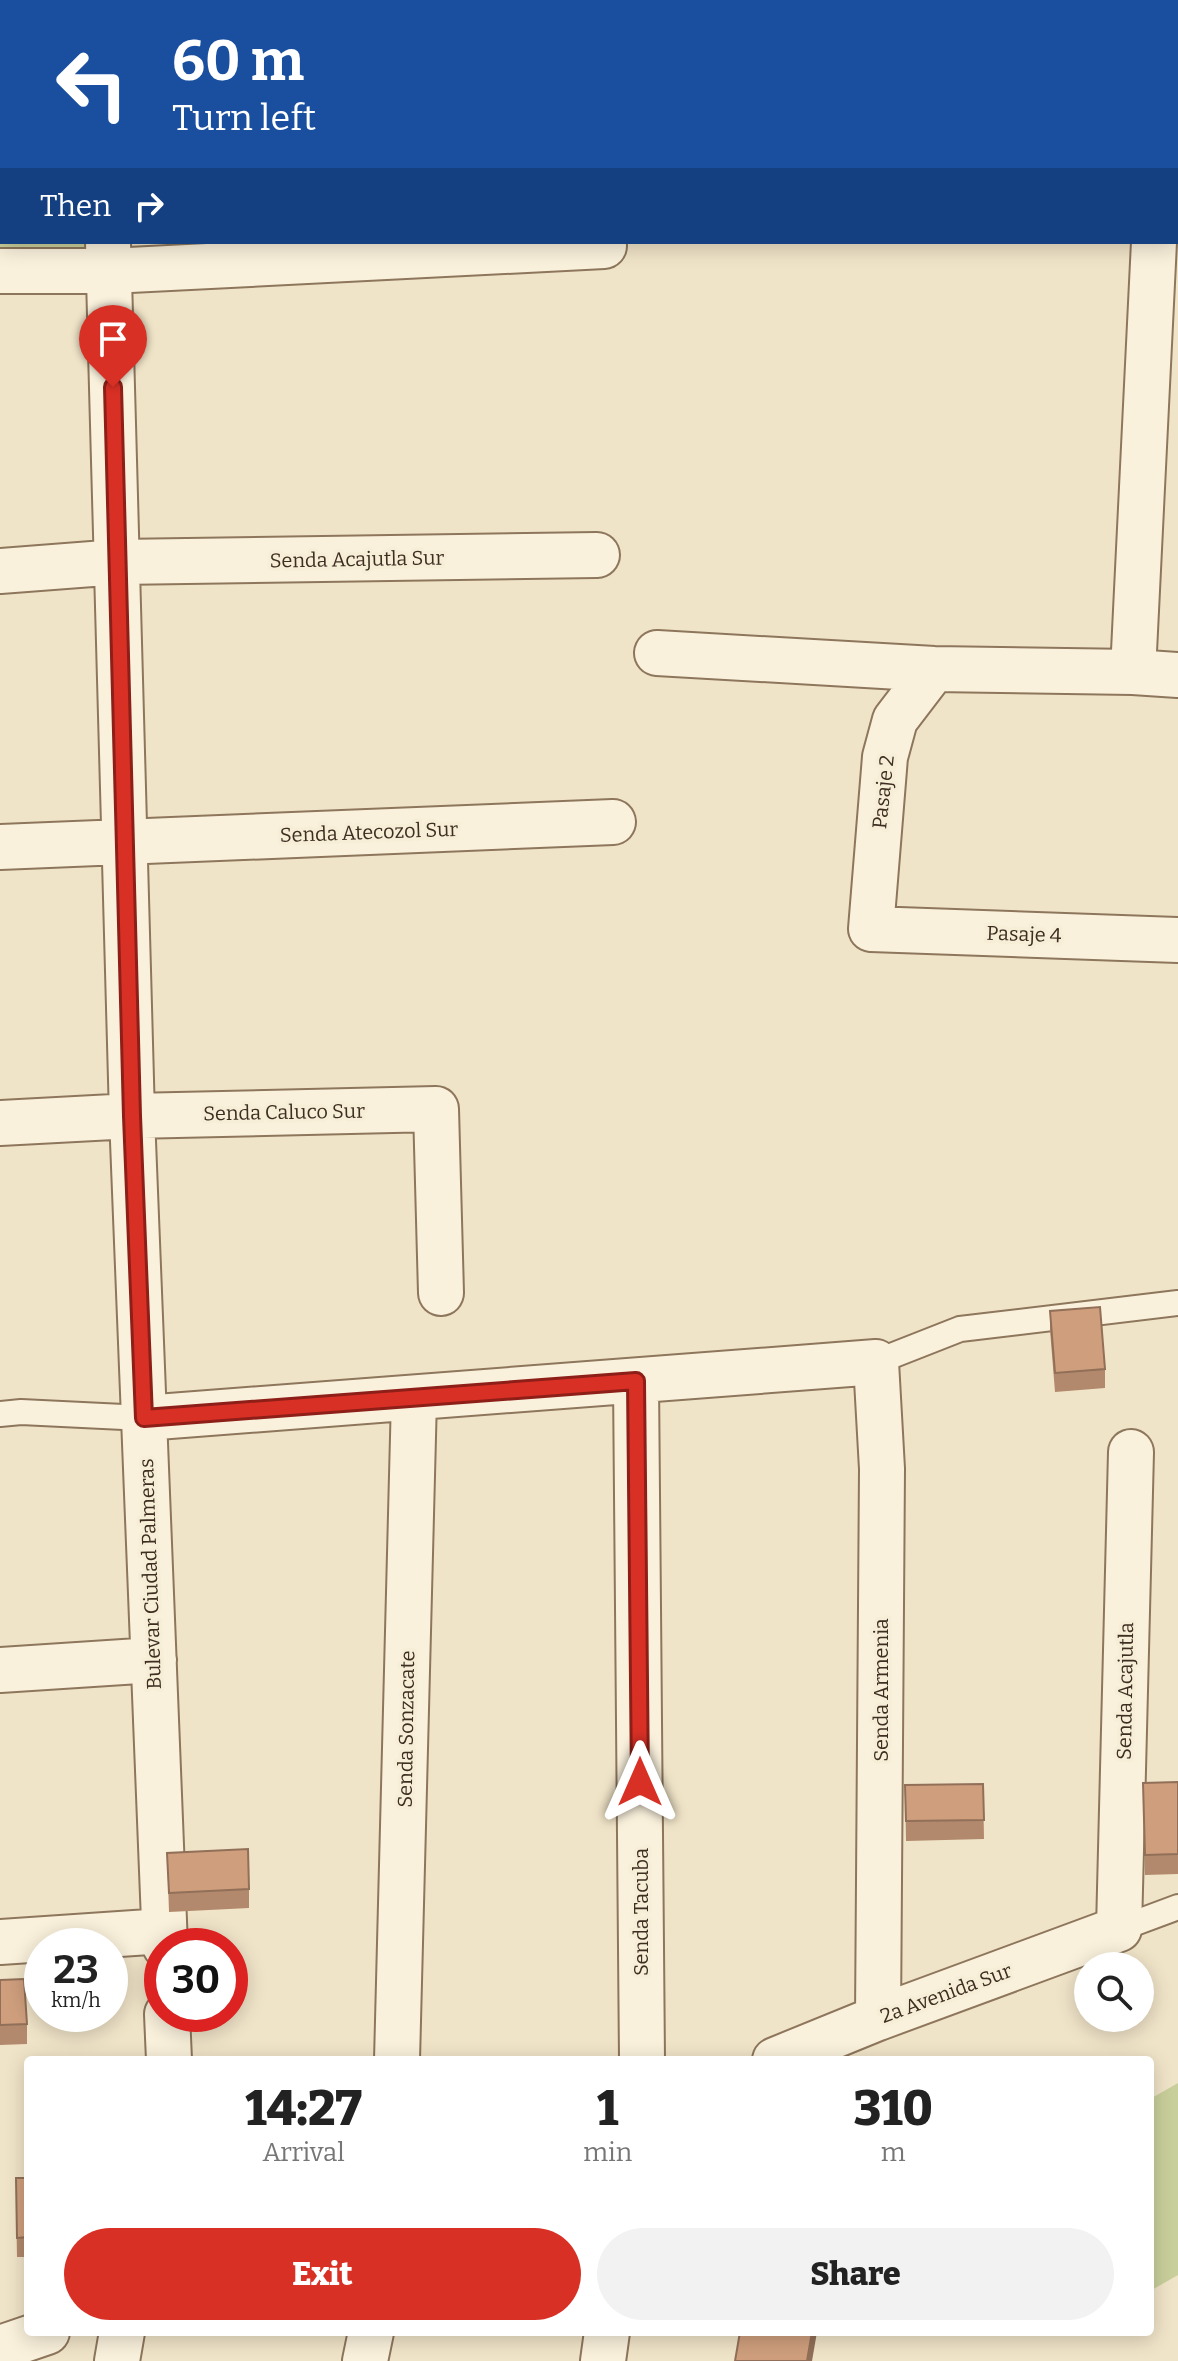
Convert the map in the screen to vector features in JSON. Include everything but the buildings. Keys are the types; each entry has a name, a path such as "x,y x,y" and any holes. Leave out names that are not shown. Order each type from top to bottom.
{"street":[{"path":"1133,672 1154,244"},
{"path":"0,271 109,256 604,246"},
{"name":"Bulevar Ciudad Palmeras","path":"109,256 132,1116 164,1928"},
{"name":"Senda Acajutla Sur","path":"0,571 118,562 597,555"},
{"path":"657,653 934,669 1178,675"},
{"name":"Pasaje 2","path":"871,929 885,757 895,720 934,669"},
{"name":"Senda Atecozol Sur","path":"0,847 613,822"},
{"name":"Pasaje 4","path":"871,929 1178,940"},
{"name":"Senda Caluco Sur","path":"0,1123 132,1116 436,1109 441,1293"},
{"path":"144,1418 876,1362"},
{"name":"Senda Armenia","path":"876,1362 882,1469 878,2018"},
{"name":"Senda Tacuba","path":"636,1381 642,2056"},
{"name":"Senda Sonzacate","path":"397,2056 414,1398"},
{"name":"Senda Acajutla","path":"1119,1929 1131,1452"},
{"path":"0,1670 154,1660"},
{"name":"2a Avenida Sur","path":"785,2056 878,2018 1119,1929"},
{"path":"0,1942 144,1938"},
{"path":"168,2032 169,2056"},
{"path":"0,2348 35,2336"},
{"path":"117,2361 121,2336"},
{"path":"365,2361 370,2336"},
{"path":"603,2361 606,2336"}],"lane":[{"path":"876,1362 960,1329 1178,1303"},
{"path":"0,1414 21,1412 144,1418"},
{"path":"1119,1929 1178,1907"}],"green space":[{"path":"0,244 90,244 91,252 0,253"},
{"path":"1178,2083 1178,2275 1154,2289 1154,2097"}],"route":[{"path":"113,387 132,1116 144,1418 636,1381 640,1782"}]}
